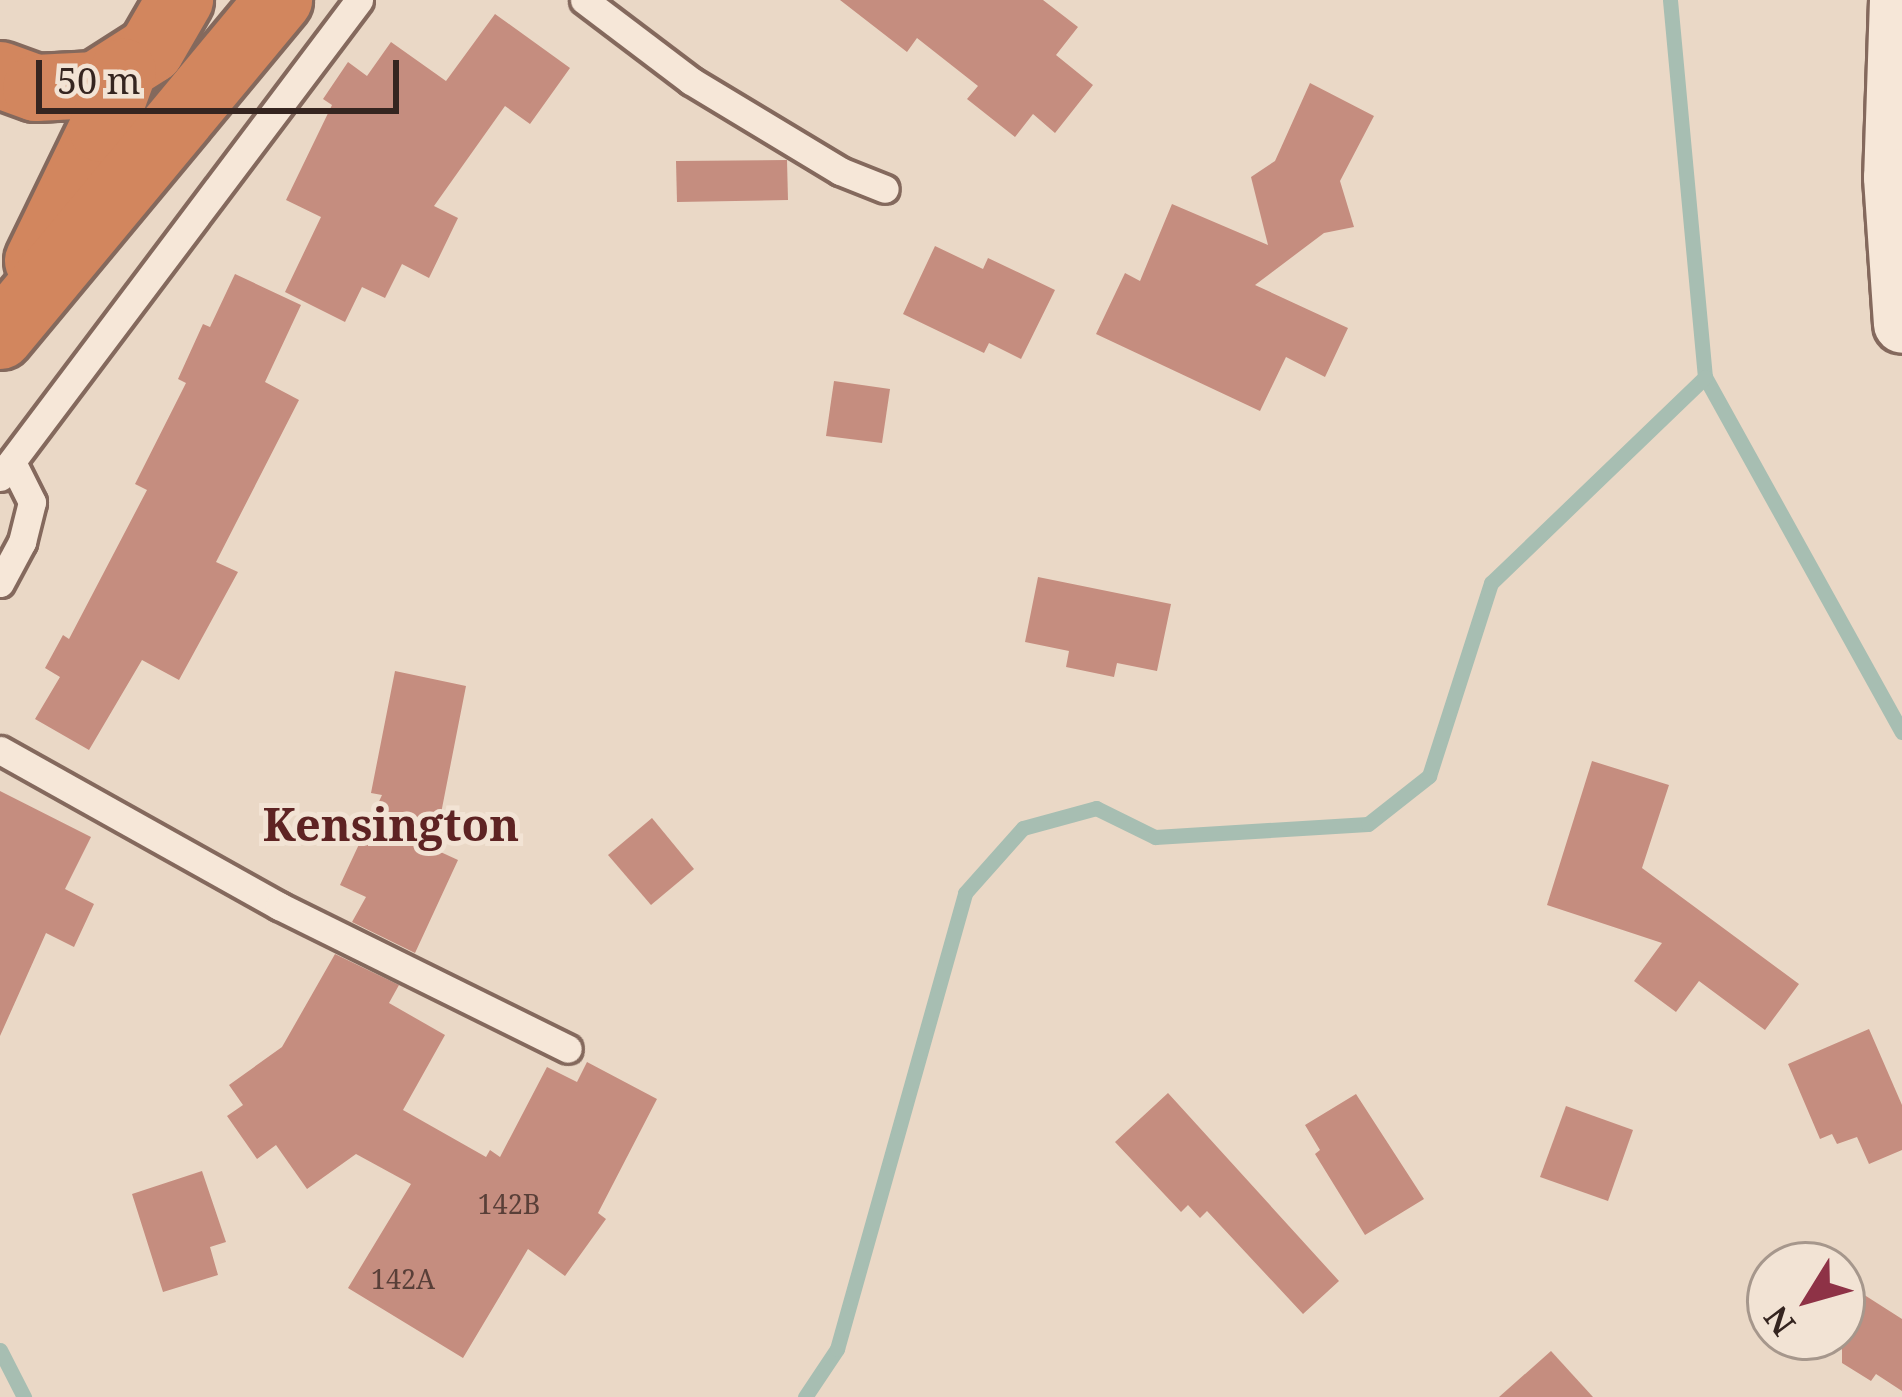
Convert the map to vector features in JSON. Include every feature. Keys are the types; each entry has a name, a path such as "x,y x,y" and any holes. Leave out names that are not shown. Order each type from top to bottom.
{"highway":[{"path":"0,75 36,88 66,89 123,72 151,50 180,0"},
{"path":"7,328 279,0"},
{"path":"7,328 123,72"}],"street":[{"path":"1898,0 1892,177 1902,325"}],"lane":[{"path":"0,583 22,542 32,502 6,470 359,0"},
{"path":"584,0 691,82 841,171 885,190"},
{"path":"0,750 279,906 568,1049"}],"building":[{"path":"840,0 1043,0 1078,27 1056,55 1093,85 1055,133 1033,114 1015,137 967,99 978,86 917,38 907,52"},
{"path":"495,14 570,68 530,124 505,106 434,206 458,218 429,278 402,264 385,298 362,287 345,322 285,292 321,217 286,200 332,105 323,99 348,62 367,76 391,42 446,81"},
{"path":"1310,83 1374,116 1340,181 1354,227 1324,233 1255,285 1348,328 1325,377 1286,357 1260,411 1096,334 1125,273 1140,281 1172,204 1268,245 1251,177 1275,161"},
{"path":"787,160 788,200 677,202 676,161"},
{"path":"935,246 983,269 988,258 1055,290 1021,359 989,343 984,353 903,314"},
{"path":"235,274 301,305 265,382 299,400 216,562 238,572 179,680 142,660 89,750 35,719 60,677 45,668 63,635 69,639 147,490 135,484 186,383 178,379 203,324 210,327"},
{"path":"834,381 890,389 882,443 826,436"},
{"path":"1038,577 1171,604 1157,671 1117,663 1114,677 1066,667 1069,651 1025,642"},
{"path":"395,671 466,686 434,849 458,860 415,953 352,922 366,897 340,885 382,795 371,793"},
{"path":"1592,761 1669,785 1642,868 1799,984 1765,1030 1699,981 1676,1012 1634,981 1662,943 1547,905"},
{"path":"0,791 91,837 65,889 94,904 74,947 46,933 0,1036"},
{"path":"652,818 694,869 651,905 608,855"},
{"path":"335,954 399,985 389,1003 445,1035 403,1110 486,1157 490,1150 500,1157 547,1067 577,1082 587,1062 657,1099 598,1213 606,1219 565,1276 528,1249 463,1358 348,1288 411,1184 356,1154 307,1189 276,1145 257,1159 227,1116 243,1105 229,1085 282,1047"},
{"path":"1869,1029 1902,1105 1902,1150 1869,1164 1857,1137 1837,1144 1832,1134 1820,1139 1788,1064"},
{"path":"1168,1093 1339,1281 1303,1314 1207,1211 1200,1218 1188,1205 1181,1212 1115,1142"},
{"path":"1356,1094 1424,1199 1365,1235 1315,1154 1320,1150 1305,1125"},
{"path":"1566,1106 1633,1130 1608,1201 1540,1177"},
{"path":"202,1171 226,1242 210,1247 218,1275 163,1292 132,1194"},
{"path":"1866,1296 1902,1319 1902,1391 1876,1374 1871,1381 1842,1363 1866,1361"},
{"path":"1551,1351 1593,1397 1499,1397"}],"waterway":[{"path":"1670,0 1705,377 1902,732"},
{"path":"805,1397 837,1349 965,893 1023,828 1096,808 1155,837 1368,824 1429,776 1491,583 1705,377"},
{"path":"0,1350 24,1397"}],"district":[{"name":"Kensington","path":"391,824"}]}
